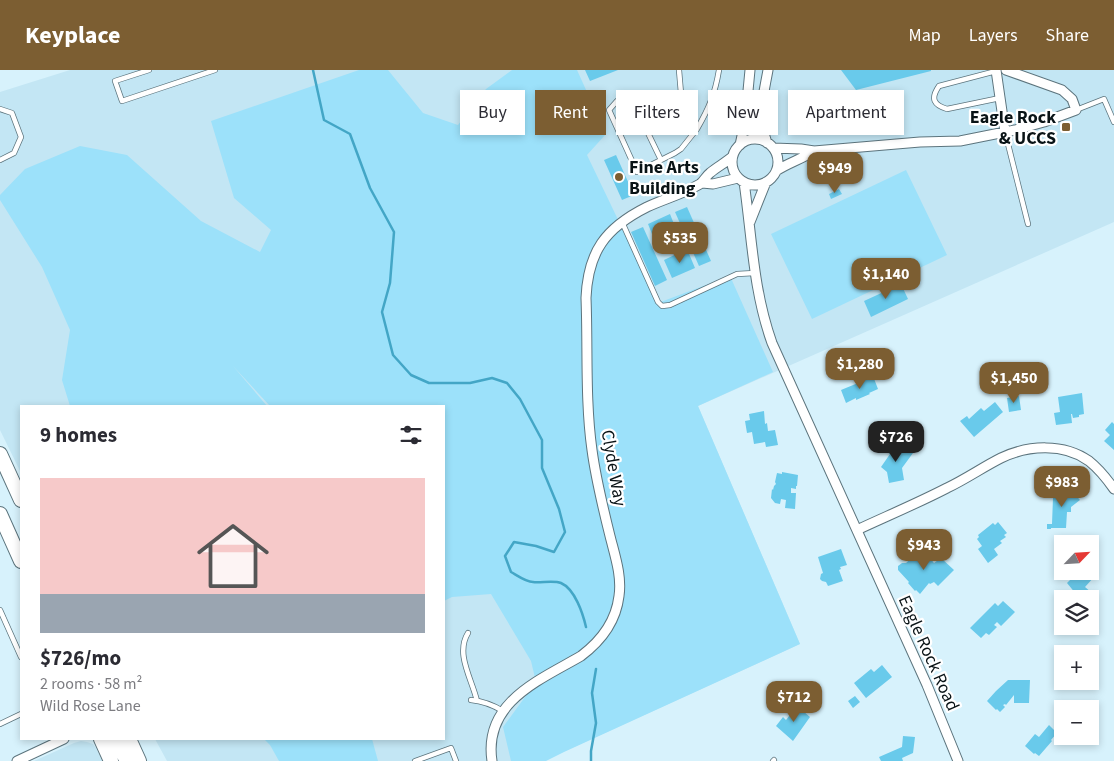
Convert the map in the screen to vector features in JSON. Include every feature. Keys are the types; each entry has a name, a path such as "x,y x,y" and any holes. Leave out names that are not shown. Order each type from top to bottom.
{"main road":[{"path":"0,454 20,498"},
{"path":"0,514 20,559"},
{"path":"101,740 111,761"},
{"path":"116,740 127,761"},
{"path":"129,740 139,761"}],"street":[{"path":"740,145 745,122 750,70"},
{"path":"768,70 761,120 770,146 777,155 776,171"},
{"path":"766,182 758,185 751,185 741,180 712,184 702,183 708,174 732,158 740,145 752,139 760,140 770,146 814,151 920,142 960,141 1044,122 1076,110 1072,99 1062,90 1006,70"},
{"path":"996,71 1005,132"},
{"path":"776,171 814,151"},
{"name":"Eagle Rock Road","path":"732,158 734,172 741,180 750,222 760,305 772,343 927,685 958,761"},
{"name":"Eagle Rock Road","path":"750,222 766,182 776,171"},
{"name":"Clyde Way","path":"492,761 490,745 492,734 503,711 524,690 590,650 609,627 617,608 619,576 592,449 589,414 586,298 588,273 594,257 608,234 622,222 646,208 702,183"},
{"path":"857,530 932,496 1002,458 1030,449 1048,447 1063,450 1087,460 1102,473 1114,490"},
{"path":"17,761 62,740"}],"lane":[{"path":"149,70 116,81 122,101 215,70"},
{"path":"679,70 681,90"},
{"path":"698,127 708,110 719,70"},
{"path":"996,71 939,86 935,92 934,101 939,107 947,109 1000,98"},
{"path":"661,160 634,104 626,100 617,101 609,110 637,172 661,160 681,149 692,135"},
{"path":"1076,110 1104,100 1114,122"},
{"path":"0,109 12,113 21,137 14,153 0,160"},
{"path":"1005,132 1028,224"},
{"path":"622,222 658,302 662,306 737,274 755,273"},
{"path":"0,610 20,654"},
{"path":"468,633 464,652 469,678 477,700"},
{"path":"471,700 477,700 503,711"},
{"path":"0,724 20,714"},
{"path":"415,761 451,748 456,761"}],"shaded area":[{"path":"70,70 1114,70 1114,222 698,406 800,644 543,761 167,761 156,740 445,740 445,405 20,405 20,471 0,430 0,92"},
{"path":"359,70 388,70 423,113 458,125 460,122 460,135 525,135 525,90 486,89 512,70 577,70 586,90 535,90 535,135 605,135 587,155 658,303 730,276 773,372 698,406 800,644 546,761 511,761 503,727 536,682 531,661 491,594 452,597 445,600 445,405 269,405 233,366 266,405 70,405 62,380 70,330 42,267 0,200 0,195 25,169 80,146 127,155 201,221 260,252 271,230 234,198 211,121"},
{"path":"906,170 947,255 812,319 771,234"},
{"path":"265,740 372,740 378,761 279,761"},
{"path":"81,741 93,744 102,761 34,761 74,743"}],"building":[{"path":"585,70 618,70 590,81"},
{"path":"841,70 931,70 931,71 856,90"},
{"name":"Fine Arts Building","path":"616,155 634,195 622,200 604,160"},
{"path":"839,189 842,194 831,199 829,194"},
{"path":"687,207 711,261 699,266 675,212"},
{"path":"670,214 674,224 652,234 648,224"},
{"path":"643,227 667,280 655,286 631,232"},
{"path":"687,249 695,268 672,278 664,260"},
{"path":"901,284 908,299 871,317 864,301"},
{"path":"873,376 878,389 846,403 841,390"},
{"path":"1082,393 1084,414 1073,418 1071,414 1072,423 1056,425 1054,413 1060,412 1058,397"},
{"path":"1019,396 1021,410 1009,412 1007,398"},
{"path":"995,402 1003,412 974,437 960,421 967,416 969,419 981,408 984,411"},
{"path":"764,411 765,424 767,423 768,431 775,430 778,445 766,447 765,442 754,444 752,432 747,433 745,421 750,420 749,414"},
{"path":"1112,422 1114,424 1114,450 1104,441 1110,435 1105,430"},
{"path":"901,444 913,453 902,468 904,480 889,483 887,472 881,467 890,454 887,452 891,445 895,448"},
{"path":"782,472 798,475 796,489 791,488 791,493 796,493 795,509 785,508 786,500 781,499 780,504 775,503 771,498 772,489 776,484 777,473 782,474"},
{"path":"1067,486 1080,500 1071,507 1071,512 1067,512 1066,528 1047,529 1047,524 1052,524 1053,498"},
{"path":"998,522 1007,533 1004,535 1006,537 1000,541 1002,543 994,549 998,555 988,563 978,549 982,546 977,539 978,535 993,523 995,525"},
{"path":"841,549 847,565 840,567 841,569 839,570 843,581 828,586 826,582 820,579 823,573 818,557"},
{"path":"922,549 934,563 941,558 954,570 938,586 934,582 929,583 920,594 908,583 898,570 898,566 906,563"},
{"path":"1070,580 1091,580 1085,587 1088,590 1073,590 1067,583"},
{"path":"1003,601 1015,612 1001,626 997,622 994,625 997,627 989,635 986,633 981,638 970,628 995,603 998,606"},
{"path":"882,665 892,677 866,698 854,683 871,669 874,672"},
{"path":"1008,680 1030,680 1029,703 1014,703 1014,695 1006,705 1003,705 1005,707 1000,712 987,701"},
{"path":"855,696 860,702 853,708 848,701"},
{"path":"797,706 810,717 793,741 776,726 783,717 786,720"},
{"path":"1049,725 1054,730 1052,741 1039,756 1025,746 1035,734 1039,737"},
{"path":"903,736 915,737 913,753 902,758 903,761 881,761 879,757 902,747"}],"waterway":[{"path":"313,70 324,120 350,134 370,188 394,232 390,283 382,312 393,355 411,375 429,383 470,383 492,378 507,383 520,399 542,440 542,468 559,509 565,532 554,552 514,542 505,556 511,572 525,580 530,582 558,582 566,586 578,602 586,627"},
{"path":"591,761 596,723 592,693 596,669"}],"place":[{"name":"Eagle Rock & UCCS","path":"1066,127"},
{"name":"Fine Arts Building","path":"619,177"}]}
